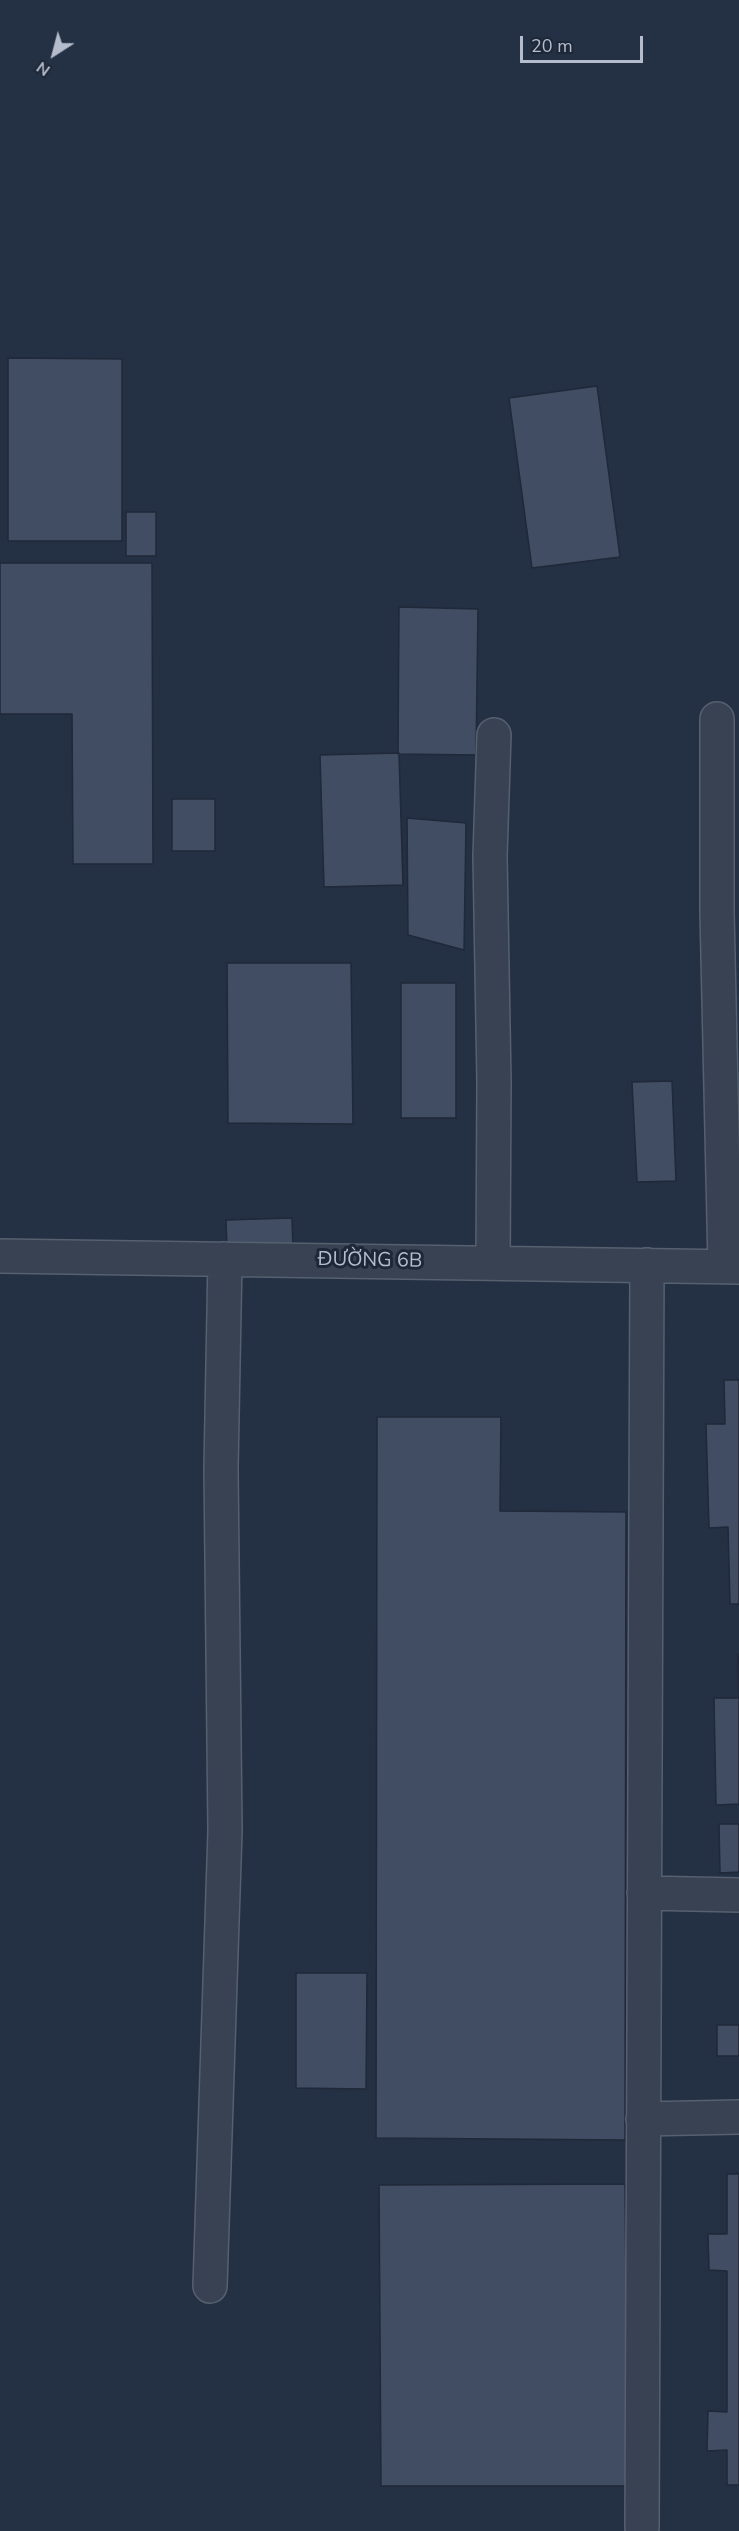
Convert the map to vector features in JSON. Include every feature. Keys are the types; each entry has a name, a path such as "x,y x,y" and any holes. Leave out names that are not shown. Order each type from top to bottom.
{"street":[{"path":"717,719 717,912 732,1267"},
{"path":"493,1263 494,1082 490,856 494,735"},
{"name":"ĐƯỜNG 6B","path":"0,1256 732,1267"},
{"path":"210,2286 225,1831 221,1469 225,1259"},
{"path":"642,2528 647,1265"},
{"path":"644,1893 739,1894"},
{"path":"643,2119 739,2117"}],"building":[{"path":"8,358 122,359 122,541 8,541"},
{"path":"597,386 620,557 532,568 509,398"},
{"path":"126,512 156,512 156,556 126,556"},
{"path":"0,563 152,563 153,864 73,864 72,714 0,714"},
{"path":"399,607 478,609 476,755 398,754"},
{"path":"399,753 403,885 324,887 320,755"},
{"path":"172,799 215,799 215,851 172,851"},
{"path":"407,818 466,823 464,950 408,935"},
{"path":"227,963 351,963 353,1124 228,1123"},
{"path":"401,983 456,983 456,1118 401,1118"},
{"path":"672,1081 676,1181 637,1182 632,1082"},
{"path":"292,1218 293,1249 227,1250 226,1220"},
{"path":"724,1380 739,1380 739,1604 730,1604 728,1527 709,1528 706,1424 725,1424"},
{"path":"377,1417 501,1417 500,1511 626,1512 625,2140 376,2138"},
{"path":"714,1698 739,1698 739,1804 716,1805"},
{"path":"719,1824 739,1824 739,1872 720,1873"},
{"path":"296,1973 367,1973 366,2089 296,2088"},
{"path":"717,2025 739,2025 739,2056 717,2056"},
{"path":"727,2174 739,2174 739,2485 727,2485 727,2450 707,2451 708,2411 727,2412 727,2271 709,2270 708,2234 727,2234"},
{"path":"625,2184 628,2486 381,2486 379,2185"}]}
